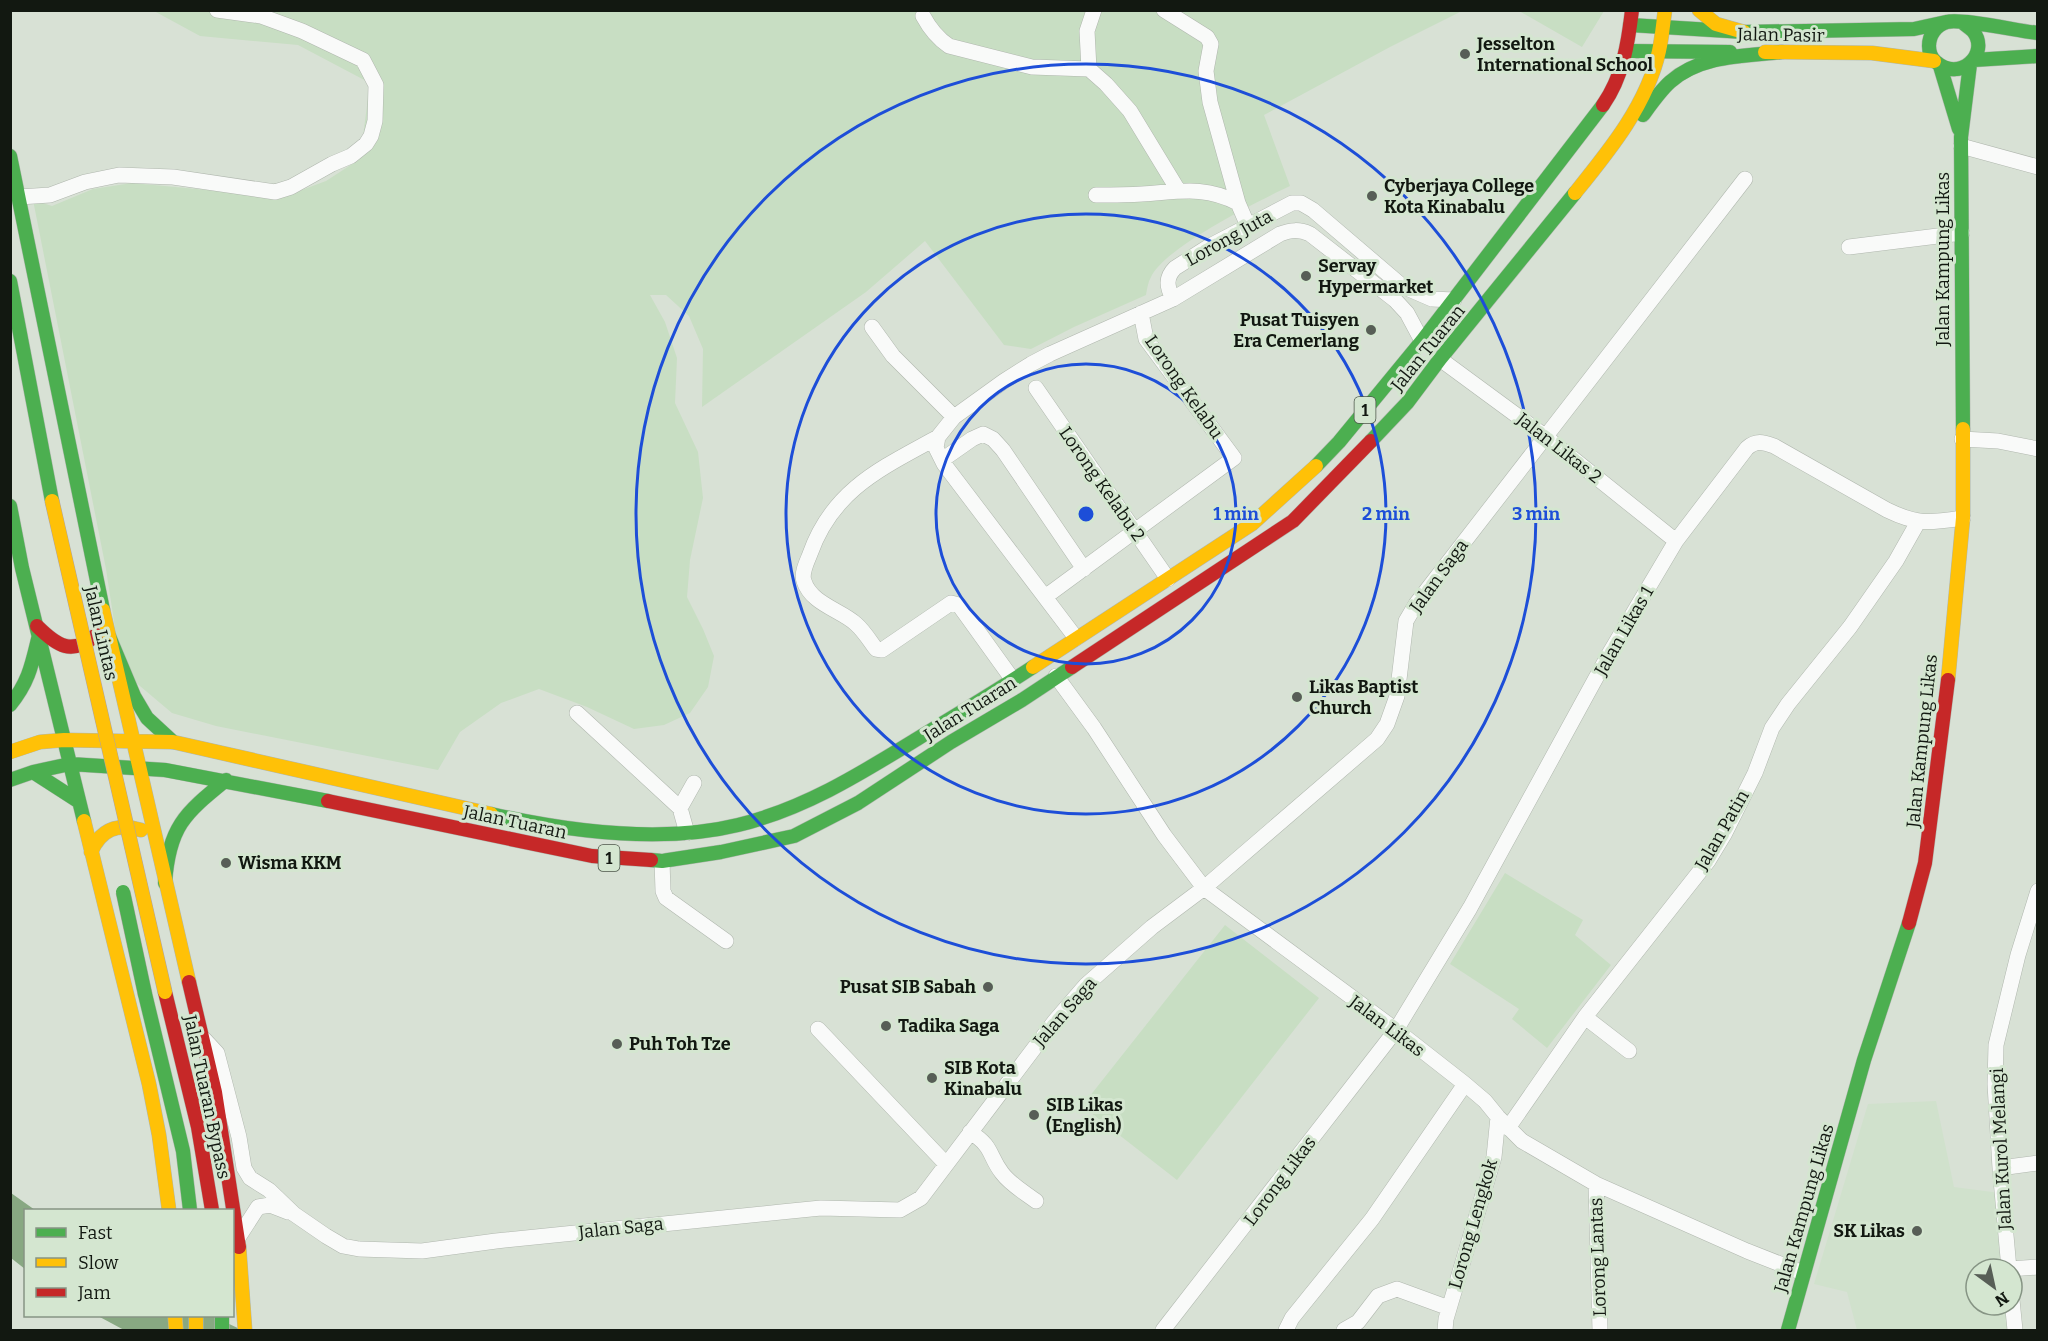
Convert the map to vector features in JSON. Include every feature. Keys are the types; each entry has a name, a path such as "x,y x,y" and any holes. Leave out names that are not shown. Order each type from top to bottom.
{"main road":[{"name":"Jalan Tuaran","path":"10,752 40,742 64,740 172,742 517,820 603,833 687,833 738,825 784,811 838,787 1013,680 1252,524 1301,481 1339,442 1422,341 1529,205 1612,92 1620,76 1627,51 1632,10"},
{"name":"Jalan Tuaran","path":"10,780 33,772 70,765 165,770 226,780 592,856 662,861 721,852 794,836 858,803 951,742 1022,700 1293,521 1309,506 1339,472 1361,453 1392,420 1610,150 1644,94 1659,52 1665,10"},
{"path":"1699,10 1716,24 1744,32"},
{"path":"2037,33 1996,29 1962,22 1946,22 1933,31 1930,39 1930,54 1937,64 1955,70 1972,62 2037,56"},
{"name":"Jalan Pasir","path":"1630,25 1744,32 1914,29 1946,22"},
{"path":"1962,22 1976,34 1979,42 1972,62"},
{"name":"Jalan Pasir","path":"1627,51 1880,54 1911,56 1937,64"},
{"path":"1610,150 1628,133 1671,81 1691,68 1720,58 1782,52"},
{"name":"Jalan Kampung Likas","path":"1788,1330 1864,1060 1917,899 1925,863 1942,736 1960,568 1963,518 1961,141 1972,62"},
{"name":"Jalan Kampung Likas","path":"1937,64 1948,88 1961,141"},
{"path":"10,156 108,634 165,883 204,1039 233,1209"},
{"name":"Jalan Lintas","path":"10,282 52,501 165,992"},
{"path":"10,506 22,568 78,801 149,1084 169,1209"},
{"path":"38,630 60,646 80,647 97,634 103,609"},
{"path":"10,705 23,689 32,665 38,630"},
{"name":"Jalan Lintas","path":"65,631 70,655"},
{"path":"108,634 138,703 147,718 172,742"},
{"path":"864,772 889,766 1041,671 1056,676"},
{"path":"86,725 99,783"},
{"path":"33,772 78,801"},
{"path":"165,883 169,848 174,834 193,811 226,780"},
{"path":"433,822 436,801"},
{"path":"106,818 111,842"},
{"path":"91,852 98,837 123,826 142,830 155,839"},
{"name":"Jalan Tuaran Bypass","path":"119,877 183,1151 190,1209"},
{"name":"Jalan Tuaran Bypass","path":"165,992 195,1109 212,1209"},
{"path":"234,1213 245,1330"}],"street":[{"path":"19,197 50,195 85,182 119,175 173,177 275,192 291,187 351,156 366,144 375,121 376,85 363,60 302,31 261,16 217,10"},
{"path":"1089,69 1087,32 1094,10"},
{"path":"1164,10 1207,37 1211,44 1206,71 1210,102 1238,203 1248,226"},
{"path":"923,16 930,29 949,46 1032,67 1089,69 1130,111 1178,190"},
{"path":"1961,141 2037,167"},
{"name":"Jalan Saga","path":"204,1039 217,1053 239,1137 244,1167 250,1178 269,1190 294,1214 342,1246 368,1250 422,1251 508,1239 821,1208 900,1210 921,1198 1068,1004 1152,927 1204,888 1377,739 1387,724 1397,696 1406,621 1416,604 1745,179"},
{"path":"1096,195 1143,194 1178,190 1214,193 1238,203"},
{"name":"Lorong Juta","path":"1422,341 1407,313 1395,300 1303,231 1291,230 1280,234 1173,299 1167,286 1169,273 1208,247 1292,203 1301,203 1318,214 1402,286 1432,299 1454,300"},
{"path":"1849,247 1962,233"},
{"path":"1013,680 959,605 955,603 951,603 882,650 876,649 856,624 821,602 804,581 804,572 813,546 833,512 850,491 890,464 938,437 954,417 1031,364 1173,299"},
{"name":"Lorong Kelabu","path":"1135,531 1234,458 1146,339 1141,313"},
{"path":"872,327 893,356 954,417"},
{"name":"Jalan Likas 2","path":"1440,359 1546,437 1676,541"},
{"name":"Lorong Kelabu 2","path":"1036,388 1168,579"},
{"path":"942,460 983,434 993,439 1003,450 1084,569"},
{"path":"938,437 936,448 942,460 1076,638"},
{"path":"1962,439 1998,441 2037,448"},
{"name":"Jalan Likas 1","path":"1396,1030 1470,908 1610,654 1676,541 1747,448 1759,442 1774,446 1887,510 1918,522 1963,518"},
{"name":"Jalan Patin","path":"1503,1123 1708,861 1725,833 1755,773 1772,728 1794,695 1850,627 1904,549 1918,522"},
{"path":"1045,597 1135,531"},
{"name":"Jalan Likas","path":"1056,676 1094,728 1164,835 1204,888 1465,1084 1485,1101 1522,1142 1596,1184 1747,1251 1803,1273"},
{"path":"577,713 680,808 687,833"},
{"path":"680,808 694,783"},
{"path":"662,861 663,891 666,898 726,941"},
{"name":"Jalan Kurol Melangi","path":"2008,1257 1995,1084 1996,1044 2014,970 2036,900"},
{"path":"1585,1017 1629,1051"},
{"path":"818,1029 946,1164"},
{"name":"Lorong Likas","path":"1163,1330 1396,1030"},
{"path":"1286,1330 1292,1318 1372,1219 1465,1084"},
{"name":"Lorong Lengkok","path":"1445,1330 1449,1308 1503,1123"},
{"path":"970,1132 986,1144 1009,1182 1036,1201"},
{"path":"2000,1168 2037,1163"},
{"name":"Lorong Lantas","path":"1596,1184 1600,1330"},
{"name":"Jalan Saga","path":"238,1238 258,1207 270,1205 294,1214"},
{"path":"1344,1330 1358,1323 1378,1296 1397,1289 1449,1308"}],"shaded area":[{"path":"154,11 1462,11 1264,115 1290,186 1214,226 1174,252 1151,277 1146,295 1031,349 1004,345 925,241 866,292 702,407 703,349 689,316 666,295 650,295 665,322 677,358 675,403 698,452 703,498 690,560 687,597 714,656 708,687 690,713 664,725 634,729 587,707 539,689 501,703 460,732 438,770 216,726 172,713 134,681 117,641 106,569 33,200 52,206 93,189 132,183 283,197 326,181 360,159 370,83 298,45 200,36"},
{"path":"1519,11 1604,11 1582,47"},
{"path":"1505,873 1583,920 1575,935 1611,965 1547,1048 1512,1019 1519,1009 1450,964"},
{"path":"1225,925 1319,998 1177,1180 1082,1106"},
{"name":"SK Likas","path":"1936,1101 1954,1187 2000,1193 2006,1257 1964,1257 1964,1317 2011,1317 2012,1330 1857,1330 1847,1292 1814,1284 1868,1104"},
{"path":"11,1193 34,1209 24,1209 24,1268 11,1258"},
{"path":"100,1317 214,1317 242,1330 124,1330"}],"traffic: fast":[{"path":"1962,22 1973,31 1978,40 1978,48 1970,63 1954,69 1945,68 1933,59 1929,46 1934,31 1943,23 1954,21 1964,22 2038,33"},
{"path":"1630,25 1744,32 1914,29 1946,22"},
{"path":"1627,51 1730,52"},
{"path":"1643,115 1670,82 1695,66 1723,58 1782,52"},
{"path":"1974,60 2038,56"},
{"path":"1963,429 1961,137 1970,64"},
{"path":"1940,66 1959,129"},
{"path":"1316,466 1339,442 1422,341 1603,105"},
{"path":"10,156 103,610"},
{"path":"1371,441 1407,403 1575,193"},
{"path":"10,281 52,501"},
{"path":"10,506 22,568 84,821"},
{"path":"108,634 134,696 147,718 173,742"},
{"path":"10,705 26,680 39,635"},
{"path":"491,814 551,826 614,833 678,834 738,825 786,810 831,789 896,752 1033,667"},
{"path":"651,860 662,861 721,852 794,836 858,803 1072,667"},
{"path":"10,780 33,772 70,764 165,770 328,801"},
{"path":"33,772 78,801"},
{"path":"165,883 170,848 181,823 199,803 226,780"},
{"path":"123,892 145,994"},
{"path":"1788,1330 1864,1060 1909,923"},
{"path":"145,994 183,1151 190,1209"},
{"path":"222,1317 222,1330"}],"traffic: slow":[{"path":"1575,193 1613,144 1646,90 1659,51 1665,10"},
{"path":"1699,10 1716,24 1744,32"},
{"path":"1765,52 1872,53 1934,61"},
{"path":"1948,680 1963,518 1963,429"},
{"path":"1033,667 1252,524 1316,466"},
{"path":"52,501 165,992"},
{"path":"103,610 189,982"},
{"path":"10,752 40,742 64,740 173,742 491,814"},
{"path":"84,821 149,1084 159,1135 169,1209"},
{"path":"91,852 100,838 111,830 124,827 141,830"},
{"path":"239,1247 245,1330"},
{"path":"175,1317 176,1330"},
{"path":"196,1317 196,1330"}],"traffic: jam":[{"path":"1603,105 1620,71 1632,10"},
{"path":"1072,667 1293,521 1371,441"},
{"path":"37,626 51,639 65,646 79,645 96,635"},
{"path":"1909,923 1925,863 1948,680"},
{"path":"328,801 592,856 651,860"},
{"path":"189,982 215,1092 233,1209"},
{"path":"165,992 198,1127 212,1209"},
{"path":"234,1215 239,1247"}],"place":[{"name":"Jesselton International School","path":"1465,54"},
{"name":"Cyberjaya College Kota Kinabalu","path":"1372,196"},
{"name":"Servay Hypermarket","path":"1306,276"},
{"name":"Pusat Tuisyen Era Cemerlang","path":"1371,330"},
{"name":"Likas Baptist Church","path":"1297,697"},
{"name":"Wisma KKM","path":"226,863"},
{"name":"Pusat SIB Sabah","path":"988,987"},
{"name":"Tadika Saga","path":"886,1026"},
{"name":"Puh Toh Tze","path":"617,1044"},
{"name":"SIB Kota Kinabalu","path":"932,1078"},
{"name":"SIB Likas (English)","path":"1034,1115"},
{"name":"SK Likas","path":"1917,1231"}]}
